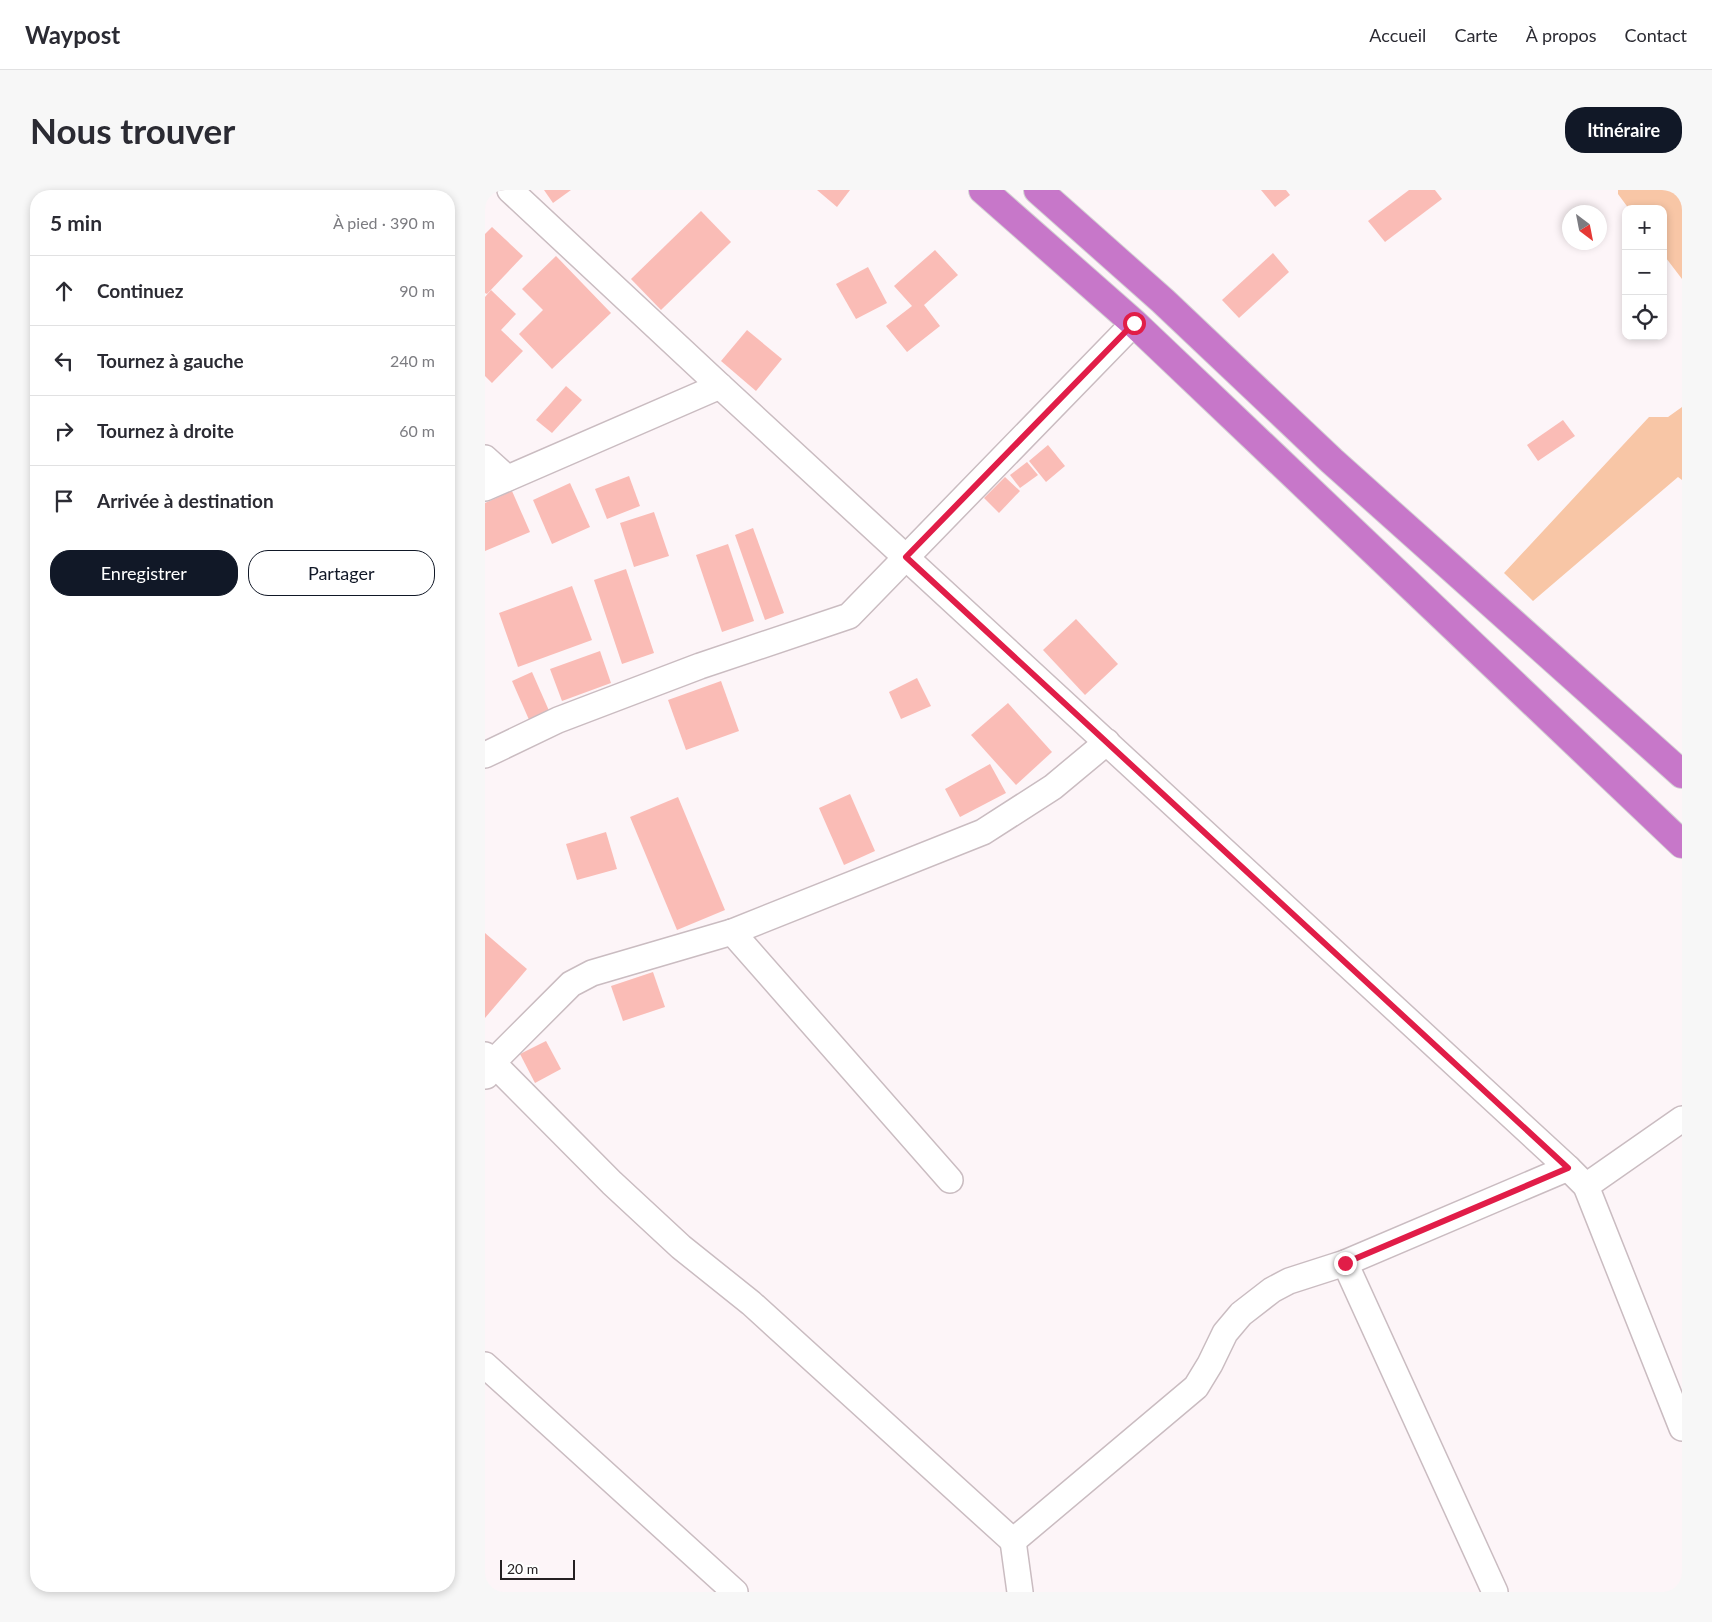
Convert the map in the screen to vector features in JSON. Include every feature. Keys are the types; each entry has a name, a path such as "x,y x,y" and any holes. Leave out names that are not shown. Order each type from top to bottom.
{"highway":[{"path":"983,190 1134,323 1682,844"},
{"path":"1038,190 1163,301 1332,461 1682,774"}],"street":[{"path":"510,190 1586,1186 1682,1428"},
{"path":"485,755 558,720 673,676 849,616 1134,323"},
{"path":"485,488 720,386"},
{"path":"485,458 507,478"},
{"path":"1020,1592 1013,1541 751,1304 681,1247 488,1065 571,984 592,973 732,932 983,832 1053,787 1107,742"},
{"path":"732,932 949,1180"},
{"path":"1586,1186 1682,1119"},
{"path":"1013,1541 1196,1386 1210,1364 1225,1334 1241,1314 1272,1290 1289,1281 1345,1263 1568,1168"},
{"path":"1345,1263 1495,1592"},
{"path":"485,1365 735,1592"}],"shaded area":[{"path":"1618,190 1682,190 1682,279 1667,259 1667,205 1626,205 1618,194"},
{"path":"1682,407 1682,480 1678,477 1533,601 1504,573 1649,417 1668,417"}],"building":[{"path":"544,190 571,190 553,203"},
{"path":"817,190 850,190 837,207"},
{"path":"1261,190 1286,190 1290,195 1275,207"},
{"path":"1409,190 1435,190 1442,199 1385,242 1368,221"},
{"path":"701,211 731,242 661,310 631,279"},
{"path":"492,227 523,256 487,294 485,293 485,234"},
{"path":"935,250 958,275 924,305 940,326 907,352 886,326 912,306 894,286"},
{"path":"1273,253 1289,272 1239,318 1222,300"},
{"path":"556,256 611,313 552,369 519,334 543,310 522,289"},
{"path":"868,267 887,303 856,319 836,284"},
{"path":"491,290 516,314 501,330 523,351 492,383 485,376 485,297"},
{"path":"747,330 782,359 756,391 721,361"},
{"path":"566,386 582,400 552,433 536,420"},
{"path":"1563,420 1575,436 1538,461 1527,445"},
{"path":"1048,445 1065,466 1046,482 1029,461"},
{"path":"1027,462 1038,475 1020,488 1010,475"},
{"path":"629,476 640,506 607,519 595,489"},
{"path":"1005,477 1020,491 999,513 984,498"},
{"path":"570,483 590,527 552,544 533,500"},
{"path":"512,491 530,532 485,551 485,503"},
{"path":"654,512 669,556 634,567 620,523"},
{"path":"753,528 784,613 765,620 735,535"},
{"path":"728,544 754,621 722,632 696,555"},
{"path":"626,569 654,653 622,664 594,580"},
{"path":"572,586 592,640 518,667 499,613"},
{"path":"1076,619 1118,664 1085,695 1043,650"},
{"path":"600,651 611,683 562,701 550,669"},
{"path":"532,672 550,713 530,722 512,681"},
{"path":"917,678 931,706 901,719 889,692"},
{"path":"721,681 739,731 686,750 668,700"},
{"path":"1008,703 1052,752 1016,785 971,735"},
{"path":"990,764 1006,793 960,817 945,789"},
{"path":"850,794 875,851 844,865 819,808"},
{"path":"678,797 725,910 677,930 630,817"},
{"path":"606,832 617,869 577,880 566,844"},
{"path":"485,933 527,969 485,1018"},
{"path":"653,972 665,1007 623,1021 611,986"},
{"path":"546,1041 561,1069 535,1083 520,1054"}],"route":[{"path":"1134,323 906,557 1568,1168 1345,1263"}]}
